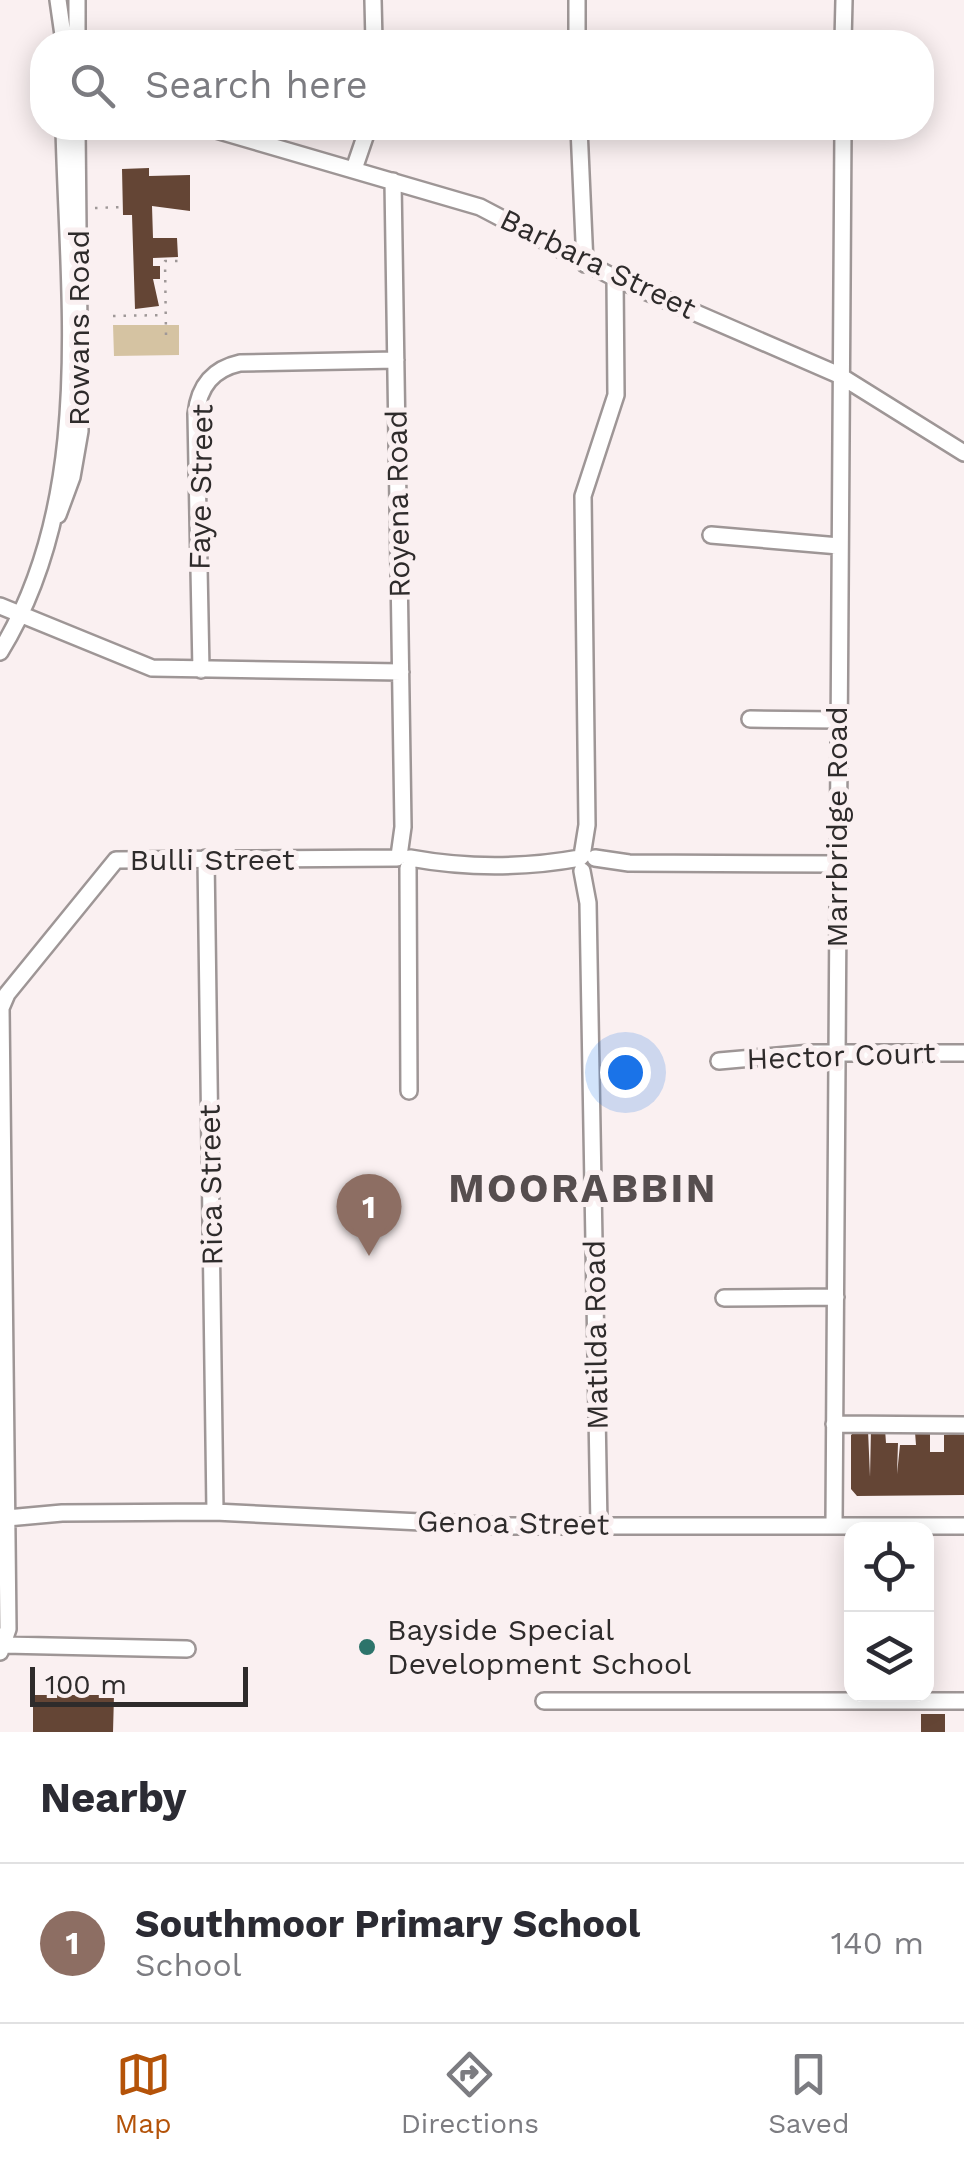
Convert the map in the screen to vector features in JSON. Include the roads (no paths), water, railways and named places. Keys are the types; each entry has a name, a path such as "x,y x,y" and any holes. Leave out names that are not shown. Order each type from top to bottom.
{"street":[{"path":"58,0 62,30"},
{"path":"77,0 77,30"},
{"path":"373,0 374,30"},
{"path":"577,0 578,30"},
{"path":"843,30 844,0"},
{"name":"Rowans Road","path":"65,140 73,269"},
{"name":"Rowans Road","path":"0,652 37,582 53,523 69,424 78,140"},
{"name":"Barbara Street","path":"251,140 480,207 615,278 840,375 964,453"},
{"path":"354,169 364,140"},
{"path":"578,140 580,223 586,264"},
{"name":"Marrbridge Road","path":"834,1526 842,140"},
{"name":"Royena Road","path":"393,181 409,1091"},
{"path":"538,238 574,238 580,223"},
{"name":"Matilda Road","path":"599,1526 584,486 616,394 615,278"},
{"name":"Faye Street","path":"200,670 196,414 204,387 216,372 240,363 396,360"},
{"path":"711,534 839,546"},
{"path":"0,606 142,664 200,670 401,672"},
{"path":"750,719 837,720"},
{"name":"Bulli Street","path":"2,1649 7,1513 0,1014 4,991 111,863 127,857 838,864"},
{"name":"Rica Street","path":"206,858 216,1512"},
{"name":"Hector Court","path":"719,1061 838,1053 964,1052"},
{"path":"724,1298 836,1297"},
{"path":"834,1424 964,1425"},
{"name":"Genoa Street","path":"7,1513 216,1512 599,1526 964,1526"},
{"path":"2,1649 188,1649"},
{"path":"544,1702 964,1702"}],"place":[{"name":"Southmoor Primary School","path":"369,1256"},
{"name":"Bayside Special Development School","path":"367,1647"}],"district":[{"name":"MOORABBIN","path":"583,1188"}]}
